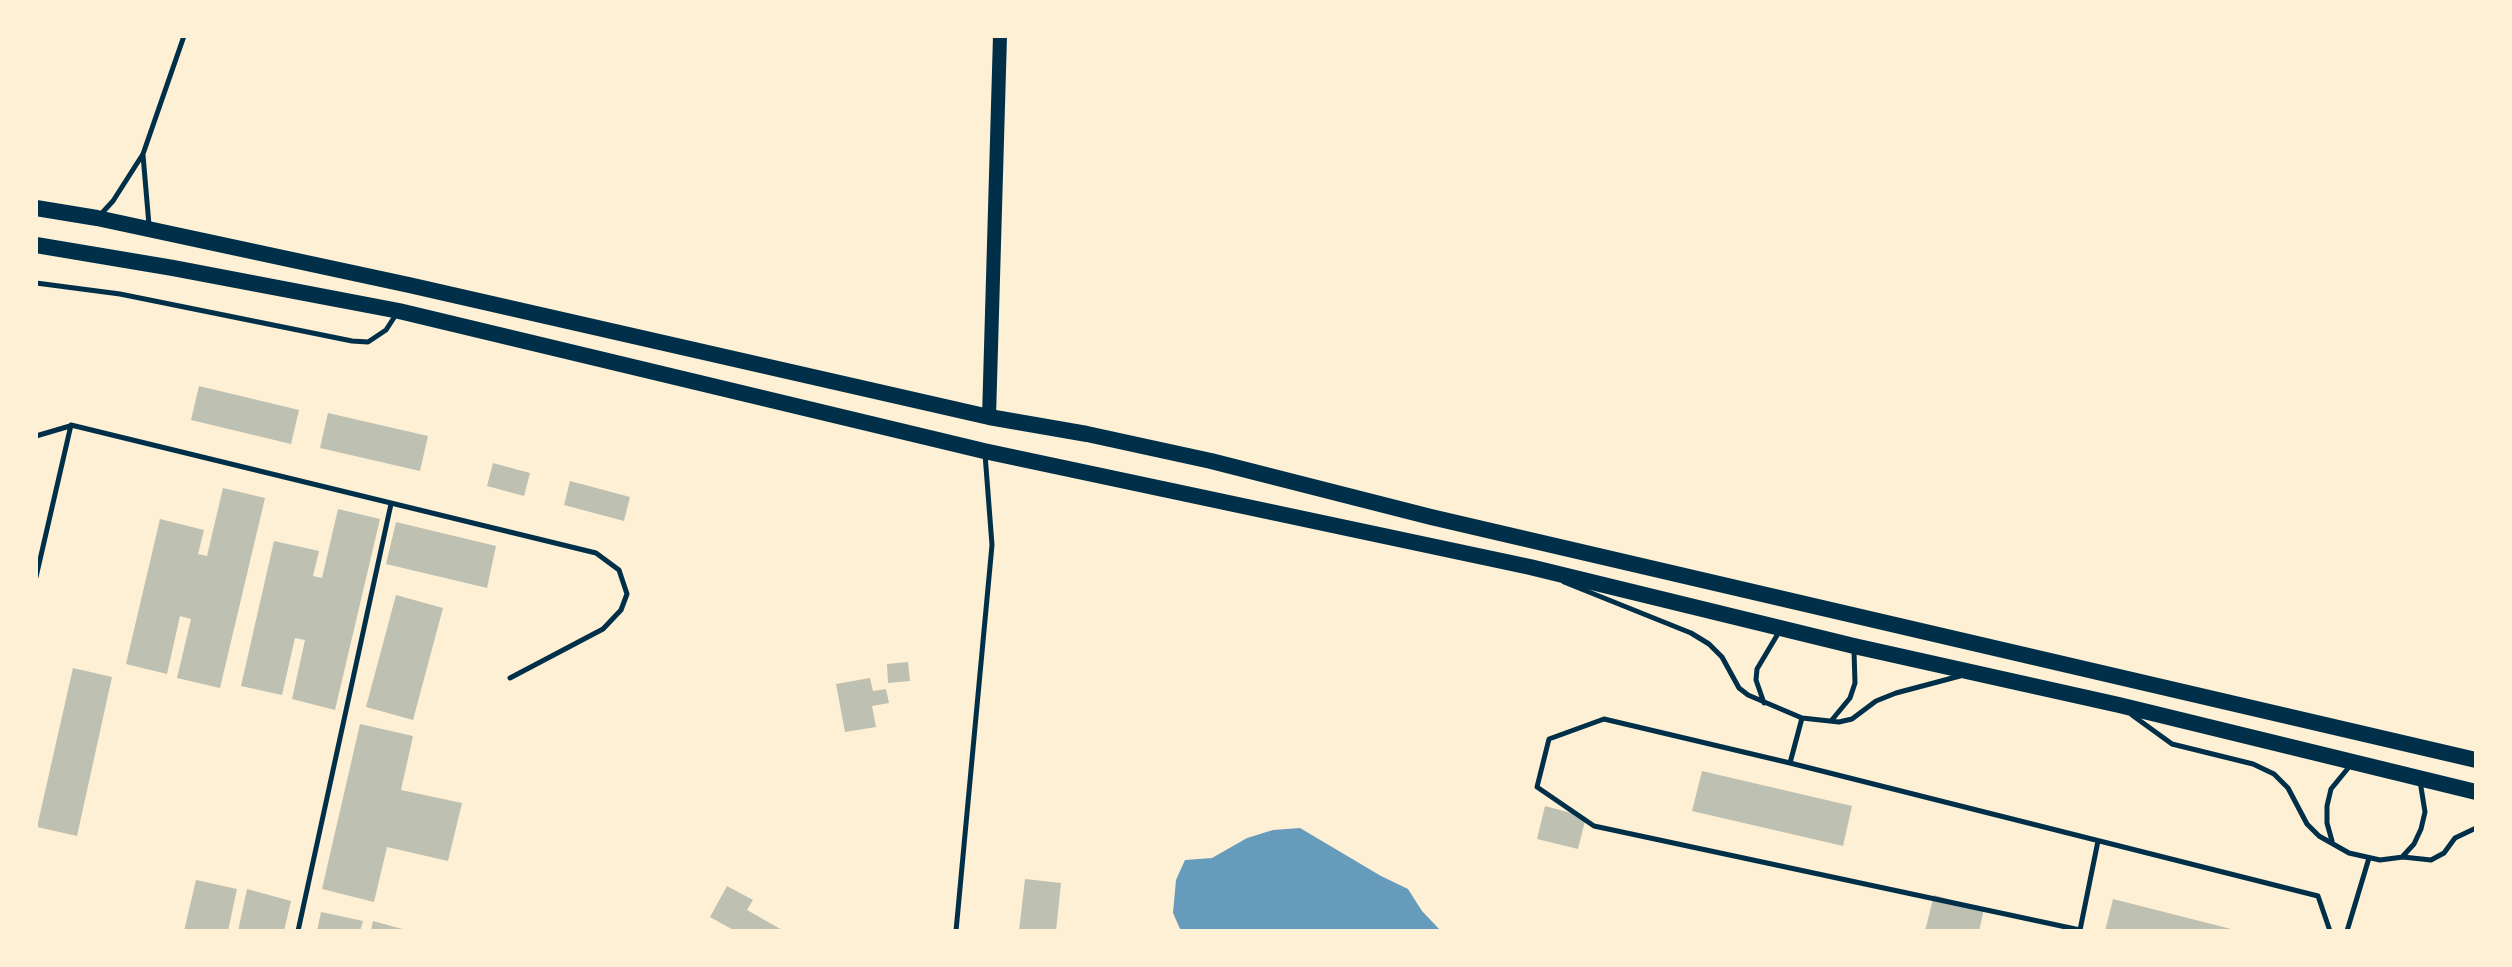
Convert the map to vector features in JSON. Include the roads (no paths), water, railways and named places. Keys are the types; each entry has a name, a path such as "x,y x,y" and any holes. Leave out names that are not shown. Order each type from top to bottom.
{"highway":[{"path":"36,208 150,229 989,417 1211,461 1431,517 2476,760"},
{"path":"36,245 399,311 984,451 1530,567 2476,792"}],"main road":[{"path":"989,417 999,36"}],"lane":[{"path":"97,218 113,201 143,154 184,36"},
{"path":"143,154 146,214 150,229"},
{"path":"36,283 120,294 352,341 368,342 386,330 399,311"},
{"path":"36,577 71,425"},
{"path":"36,436 71,425 596,553 619,570 627,594 621,610 603,629 510,678"},
{"path":"956,931 992,545 984,451"},
{"path":"298,931 391,504"},
{"path":"1530,567 1603,600 1691,633 1722,657 1739,688 1764,703 1802,718 1831,722 1852,719 1876,701 1896,693 1974,672"},
{"path":"1764,703 1758,689 1757,669 1782,628"},
{"path":"1831,722 1843,709 1855,683 1854,646"},
{"path":"2119,705 2172,744 2253,764 2274,774 2288,788 2307,824 2319,836 2349,853 2369,858 2431,860 2444,853 2455,838 2476,828"},
{"path":"1790,763 1802,718"},
{"path":"2098,841 2080,930 1594,826 1537,787 1549,739 1604,719 1790,763 2318,896 2330,931"},
{"path":"2332,842 2327,823 2329,797 2340,774 2353,763"},
{"path":"2403,857 2414,844 2425,812 2419,779"},
{"path":"2347,931 2369,858"}],"water":[{"path":"1300,828 1408,889 1422,911 1441,931 1181,931 1173,913 1176,880 1185,860 1212,858 1247,838 1273,830"}]}
